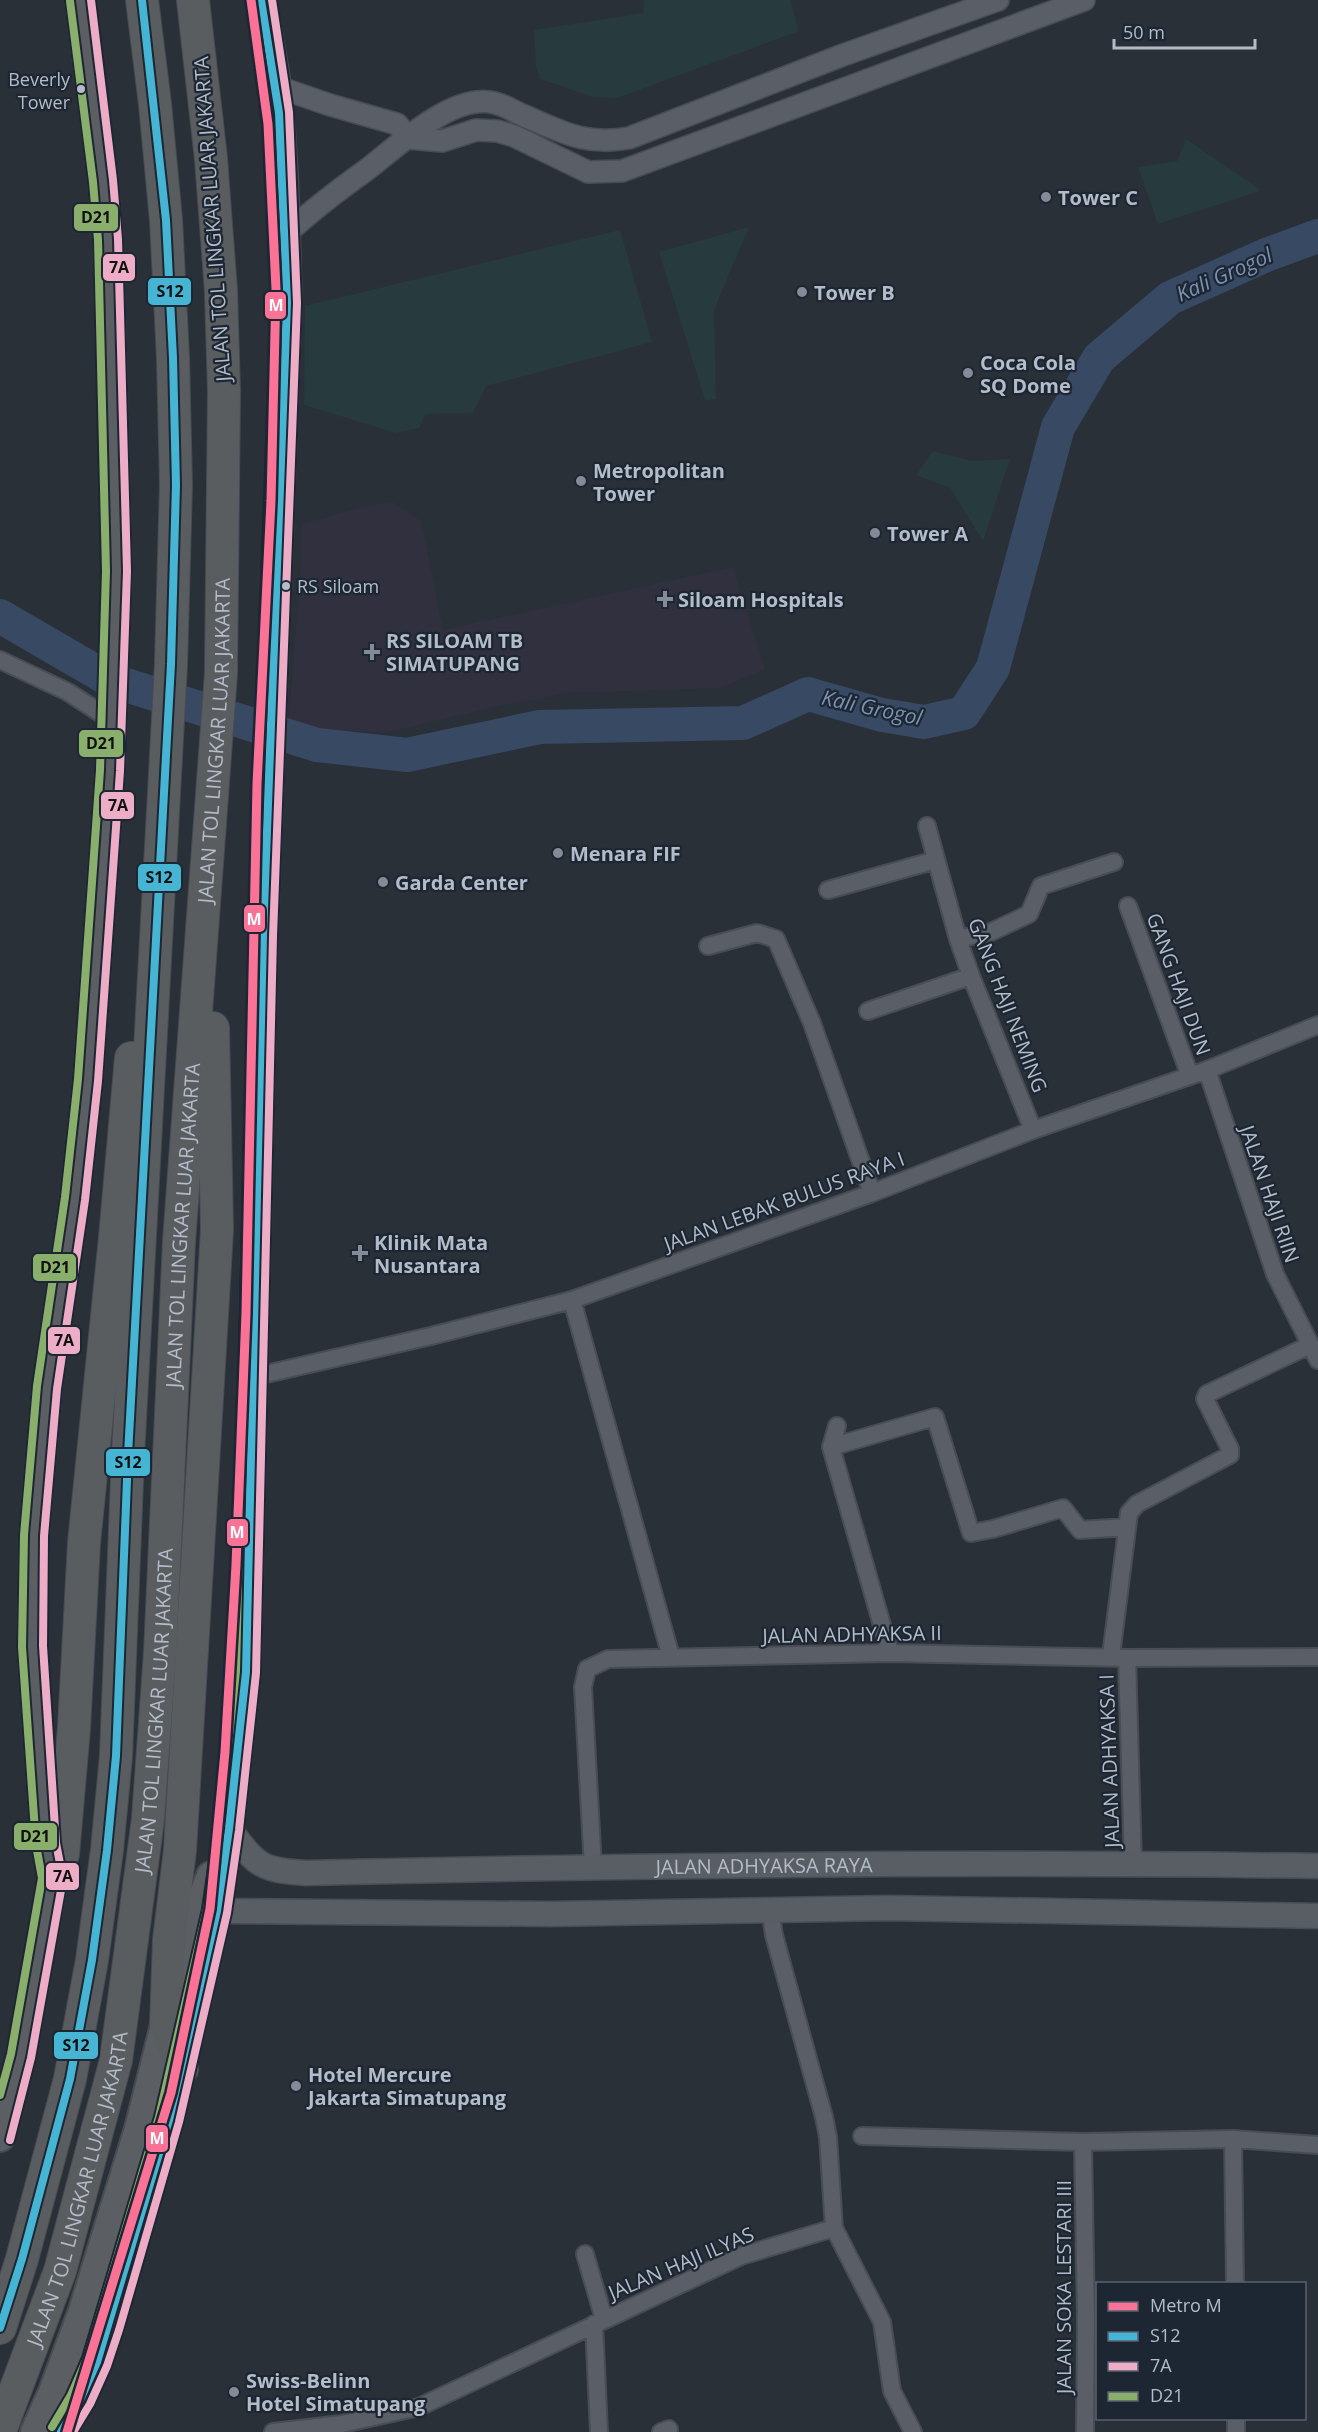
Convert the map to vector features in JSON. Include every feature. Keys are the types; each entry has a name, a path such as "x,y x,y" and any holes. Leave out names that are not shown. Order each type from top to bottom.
{"highway":[{"path":"53,1878 46,1844 32,1646 34,1535 47,1388 75,1198 90,1058 110,771 114,647 116,487 108,239 80,0"},
{"name":"JALAN TOL LINGKAR LUAR JAKARTA","path":"0,2328 22,2259 70,2079 90,1971 107,1850 116,1756 128,1455 167,750 176,484 166,220 142,0"},
{"name":"JALAN TOL LINGKAR LUAR JAKARTA","path":"0,2431 60,2271 109,2093 118,2048 148,1818 159,1653 179,1242 221,673 224,392 216,225 206,104 193,0"},
{"path":"61,2432 80,2400 110,2327 182,2069 217,1911 229,1829 246,1672 269,770 285,408 287,303 286,234 275,86 261,0"},
{"path":"174,392 224,392"},
{"path":"0,2137 21,2056 53,1878 63,1854 74,1728 84,1543 140,965 162,822"},
{"path":"182,2069 166,2026 169,1940 180,1850 217,1230 213,1019 200,965"},
{"path":"35,2432 53,2392 83,2311 139,2128 186,1941 209,1878 225,1858"}],"main road":[{"name":"JALAN ADHYAKSA RAYA","path":"229,1829 252,1859 264,1868 281,1872 306,1873 593,1867 1133,1863 1318,1866"},
{"path":"217,1911 550,1914 901,1908 1318,1916"}],"street":[{"path":"286,234 402,131 431,121 461,106 477,102 494,102 579,139 609,142 629,138 843,55 998,0"},
{"path":"275,86 402,131 442,141 476,130 497,131 514,136 588,172 622,171 1084,0"},
{"path":"843,55 855,84"},
{"path":"693,114 704,142"},
{"path":"0,660 111,713"},
{"name":"GANG HAJI NEMING","path":"927,826 958,939 1033,1130"},
{"path":"828,890 936,860"},
{"path":"958,939 991,932 1029,914 1041,886 1114,862"},
{"name":"GANG HAJI DUN","path":"1128,906 1190,1076"},
{"path":"708,946 758,933 776,939 812,1023 872,1193"},
{"path":"868,1011 971,976"},
{"name":"JALAN LEBAK BULUS RAYA I","path":"253,1377 431,1336 572,1300 872,1193 1033,1130 1207,1070 1318,1025"},
{"name":"JALAN HAJI RIIN","path":"1207,1070 1275,1274 1318,1360"},
{"path":"572,1300 671,1657"},
{"path":"831,1447 935,1418 971,1533 993,1529 1063,1508 1080,1530 1128,1520 1137,1504 1230,1455 1230,1449 1205,1399 1207,1394 1310,1345"},
{"path":"837,1426 831,1447 890,1653"},
{"name":"JALAN ADHYAKSA I","path":"1128,1520 1119,1657 1133,1863"},
{"name":"JALAN ADHYAKSA II","path":"593,1867 583,1687 587,1669 608,1659 890,1653 1119,1657 1318,1657"},
{"path":"770,1909 774,1935 828,2137 834,2228 882,2322 892,2391 913,2432"},
{"path":"862,2136 1083,2142 1233,2139 1318,2145"},
{"path":"1233,2139 1235,2282"},
{"name":"JALAN SOKA LESTARI III","path":"1083,2142 1085,2432"},
{"name":"JALAN HAJI ILYAS","path":"273,2432 342,2424 419,2407 741,2256 834,2228"},
{"path":"585,2253 599,2321 599,2432"}],"shaded area":[{"name":"Siloam Hospitals","path":"393,502 421,521 443,630 733,567 765,669 721,688 569,693 498,706 388,732 342,731 288,725 301,565 302,524 362,507"}],"green space":[{"path":"644,0 790,0 799,31 617,98 593,97 540,79 536,66 534,30 643,13"},
{"path":"1186,139 1260,191 1158,224 1138,167 1177,161"},
{"path":"749,227 714,310 716,399 705,400 659,252"},
{"path":"620,230 652,342 486,386 473,413 425,414 419,428 396,433 304,405 305,306"},
{"path":"933,451 971,461 1010,459 983,541 950,488 916,475"}],"waterway":[{"name":"Kali Grogol","path":"0,616 110,680 317,745 407,755 540,727 743,723 808,694 882,715 924,722 964,713 993,668 1058,427 1099,358 1170,298 1266,255 1318,236"}],"metro line":[{"name":"M","path":"67,2432 171,2093 210,1909 225,1752 236,1565 246,1313 257,784 271,501 276,289 268,124 251,0"}],"transit line":[{"name":"7A","path":"10,2140 31,2058 63,1879 56,1843 43,1646 44,1536 57,1389 85,1200 98,1081 120,771 127,571 118,239 91,0"},
{"name":"S12","path":"0,2328 22,2259 70,2079 92,1960 107,1850 116,1756 128,1455 171,664 176,485 166,220 142,0"},
{"name":"S12","path":"61,2432 80,2400 97,2362 169,2120 217,1911 229,1829 246,1672 263,936 287,303 279,113 261,0"},
{"name":"7A","path":"73,2432 90,2404 107,2366 179,2122 227,1913 239,1830 256,1673 273,936 297,303 289,112 272,0"},
{"name":"D21","path":"0,2095 11,2054 42,1878 36,1845 22,1647 24,1535 37,1386 65,1197 78,1079 100,770 106,571 98,240 70,1"},
{"name":"D21","path":"52,2427 71,2395 87,2358 159,2117 207,1909 219,1828 236,1671 253,936 276,303 268,114 251,2"}],"place":[{"name":"Beverly Tower","path":"81,89"},
{"name":"Tower C","path":"1046,197"},
{"name":"Tower B","path":"802,292"},
{"name":"Coca Cola SQ Dome","path":"968,373"},
{"name":"Metropolitan Tower","path":"581,481"},
{"name":"Tower A","path":"875,533"},
{"name":"RS Siloam","path":"286,586"},
{"name":"Siloam Hospitals","path":"665,599"},
{"name":"RS SILOAM TB SIMATUPANG","path":"372,652"},
{"name":"Menara FIF","path":"558,853"},
{"name":"Garda Center","path":"383,882"},
{"name":"Klinik Mata Nusantara","path":"360,1253"},
{"name":"Hotel Mercure Jakarta Simatupang","path":"296,2086"},
{"name":"Swiss-Belinn Hotel Simatupang","path":"234,2392"}]}
